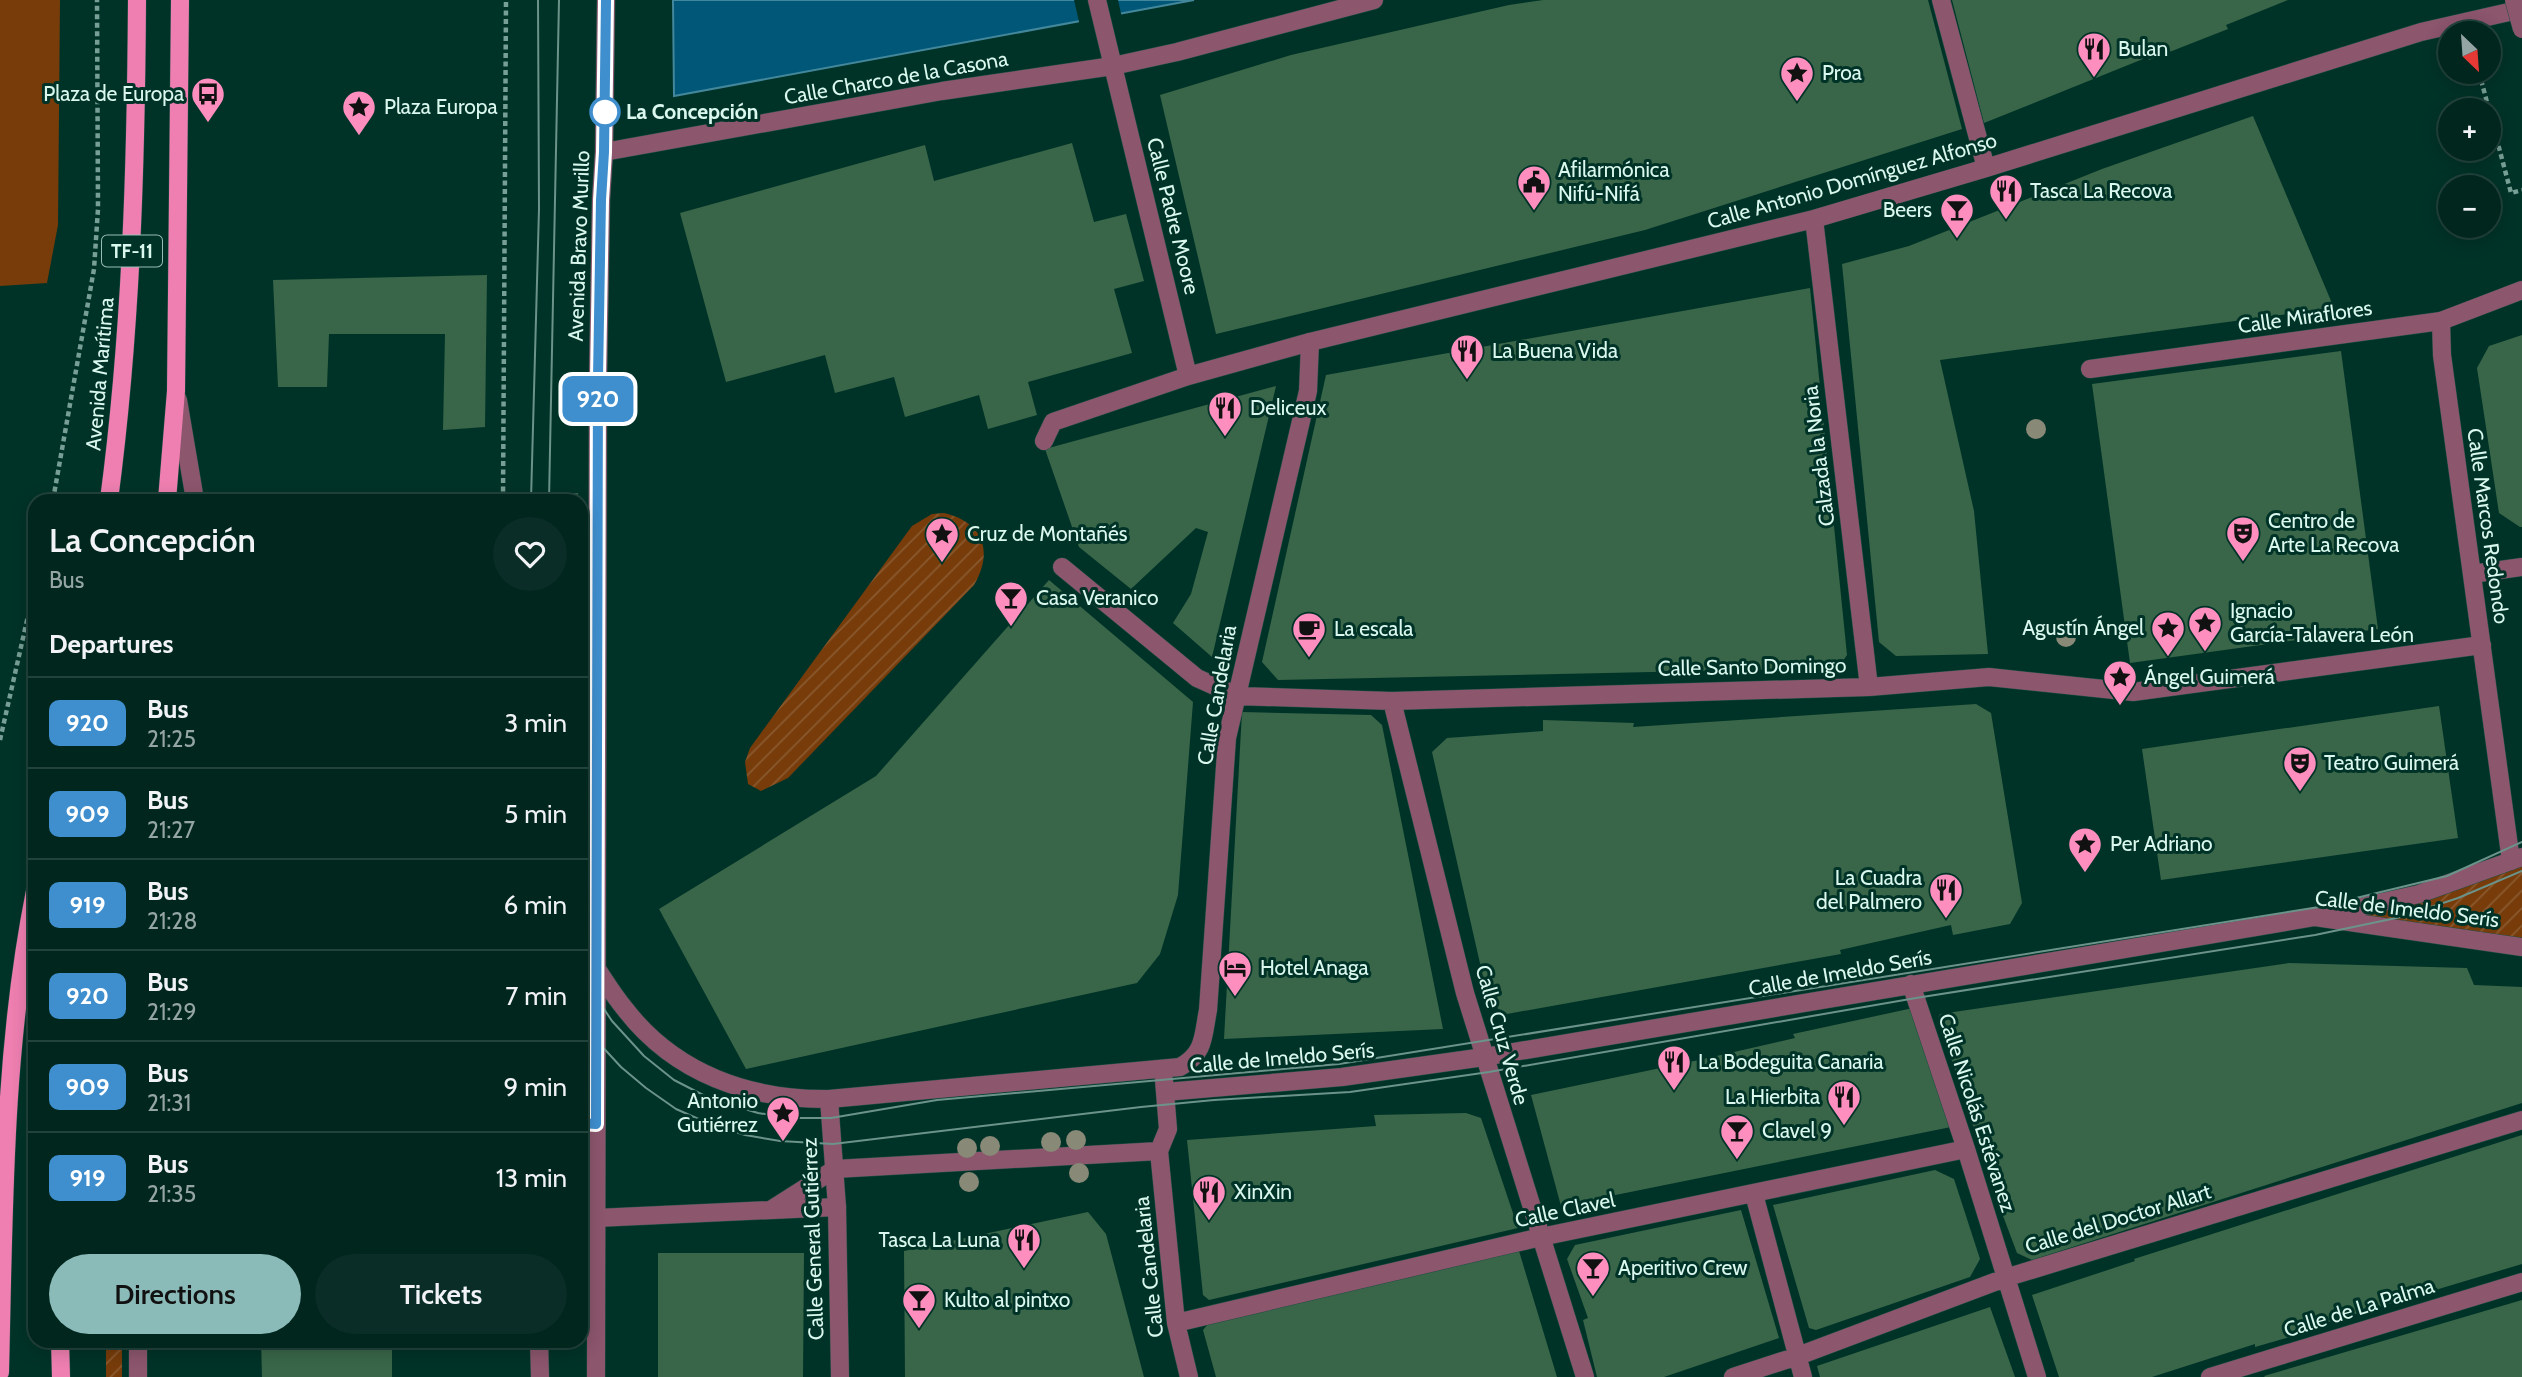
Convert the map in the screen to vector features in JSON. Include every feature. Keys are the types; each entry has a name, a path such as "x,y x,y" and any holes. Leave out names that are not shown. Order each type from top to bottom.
{"main road":[{"name":"Avenida Marítima","path":"110,494 130,298 136,133 136,0"},
{"name":"TF-11","path":"167,494 176,391 180,0"},
{"path":"0,1373 5,1128 12,1041 28,925"},
{"path":"60,1348 61,1377"}],"street":[{"name":"Avenida Bravo Murillo","path":"596,1377 596,1214 589,1124 597,969 589,760 606,0"},
{"name":"Calle Padre Moore","path":"1097,0 1188,376"},
{"name":"Calle Charco de la Casona","path":"604,152 942,91 1113,66 1177,52 1374,0"},
{"path":"1941,0 1986,168"},
{"path":"2514,0 2522,29"},
{"name":"Calle Antonio Domínguez Alfonso","path":"1044,441 1052,422 1188,376 1310,342 1814,219 2421,32 2522,9"},
{"name":"Calzada la Noria","path":"1814,219 1869,687"},
{"name":"Calle Miraflores","path":"2090,369 2441,321 2522,290"},
{"name":"Calle Marcos Redondo","path":"2441,321 2442,355 2482,645 2517,859"},
{"name":"Calle Candelaria","path":"1193,1060 1201,1048 1208,1010 1227,738 1308,391 1310,342"},
{"path":"176,391 194,494"},
{"name":"Calle Santo Domingo","path":"1062,567 1197,678 1237,696 1392,701 1869,687 1989,677 2133,692 2482,645"},
{"path":"2472,574 2522,567"},
{"name":"Calle Cruz Verde","path":"1392,701 1465,993 1585,1377"},
{"path":"2315,917 2419,894 2517,859"},
{"name":"Calle de Imeldo Serís","path":"1165,1092 1342,1077 1484,1057 2315,917 2522,947"},
{"name":"Calle de Imeldo Serís","path":"597,969 625,1010 646,1033 701,1073 734,1086 794,1100 1164,1069 1180,1067 1193,1060"},
{"name":"Calle Nicolás Estévanez","path":"1911,984 2037,1377"},
{"name":"Calle Candelaria","path":"1164,1069 1168,1129 1159,1151 1175,1324 1189,1377"},
{"name":"Calle General Gutiérrez","path":"829,1099 837,1207 840,1377"},
{"name":"Calle del Doctor Allart","path":"1733,1377 1797,1356 2005,1278 2522,1120"},
{"name":"Calle Clavel","path":"1175,1324 1541,1237 1966,1149"},
{"path":"772,1209 835,1169 1159,1151"},
{"path":"1754,1194 1803,1377"},
{"path":"588,1201 596,1214 837,1207"},
{"name":"Calle de La Palma","path":"2210,1377 2522,1282"},
{"path":"138,1348 138,1377"},
{"path":"540,1348 540,1377"}],"path":[{"path":"54,494 94,269 98,209 97,0"},
{"path":"503,494 506,0"},
{"path":"2482,84 2511,193 2522,190"},
{"path":"0,740 28,615"}],"shaded area":[{"path":"0,0 60,0 58,225 47,283 0,286"},
{"path":"944,513 968,523 981,540 983,561 974,585 788,778 761,791 748,784 745,762 750,748 912,526 932,514"},
{"path":"2522,857 2522,947 2315,917"},
{"path":"106,1348 122,1348 122,1377 106,1377"}],"water":[{"path":"673,0 1194,0 674,96"}],"pier":[{"path":"1074,0 1118,0 1122,18 1080,26"}],"building":[{"path":"1543,0 1928,0 1962,129 1645,230 1216,334 1160,95 1291,55 1509,5"},
{"path":"1952,0 2288,0 2226,25 2228,29 2149,60 2148,57 1984,123"},
{"path":"2253,116 2334,308 1940,360 1974,511 1988,654 1896,656 1879,642 1842,264 1909,246 2102,169"},
{"path":"1072,143 1094,222 1126,214 1144,281 1114,289 1132,353 1028,382 1037,415 988,429 979,395 905,417 894,377 835,393 825,355 726,382 680,213 925,145 934,181"},
{"path":"487,275 485,427 443,430 445,334 329,334 327,387 278,387 273,280"},
{"path":"1810,288 1847,655 1838,668 1278,680 1262,662 1326,375"},
{"path":"2522,335 2520,527 2499,513 2477,368 2489,346"},
{"name":"Centro de Arte La Recova","path":"2341,351 2378,629 2130,663 2092,384"},
{"path":"1276,386 1212,657 1173,623 1191,594 1208,532 1196,528 1131,589 1079,547 1045,449"},
{"path":"1049,580 1193,702 1178,895 1160,954 1137,983 746,1069 659,909 876,776"},
{"path":"1976,704 1991,713 2022,903 2010,924 1953,935 1951,925 1840,950 1841,954 1507,1014 1489,1003 1432,752 1447,738 1543,731 1543,720 1634,723 1633,727"},
{"name":"Teatro Guimerá","path":"2439,706 2458,838 2161,880 2142,749"},
{"path":"1242,712 1371,715 1382,725 1443,1029 1224,1039"},
{"path":"2289,963 2467,968 2474,985 2522,987 2522,1103 2032,1260 2017,1253 1938,1018 1940,1014"},
{"path":"1913,1008 1951,1127 1561,1206 1531,1095 1699,1060 1795,1038 1793,1034"},
{"path":"1466,1113 1481,1118 1518,1228 1209,1300 1203,1295 1187,1140 1376,1126 1374,1115"},
{"path":"2522,1135 2522,1264 2312,1327 2314,1330 2255,1347 2255,1344 2152,1377 2059,1377 2032,1295 2135,1261 2134,1259"},
{"path":"1935,1170 1954,1179 1980,1259 1970,1277 1816,1330 1809,1328 1773,1205"},
{"path":"1741,1210 1779,1338 1664,1377 1597,1377 1583,1320 1588,1318 1567,1259 1575,1245"},
{"path":"1088,1212 1106,1234 1144,1377 905,1377 904,1251"},
{"path":"1519,1251 1557,1377 1216,1377 1203,1330 1208,1324"},
{"path":"658,1253 804,1253 803,1377 658,1377"},
{"path":"2522,1300 2522,1377 2264,1376"},
{"path":"1990,1307 2015,1377 1820,1377 1817,1366"},
{"path":"261,1348 392,1348 392,1377 262,1377"}],"tram line":[{"path":"531,494 539,209 538,0"},
{"path":"549,494 559,0"},
{"path":"588,980 612,1021 644,1056 674,1080 709,1098 758,1113 791,1118 831,1118 937,1100 1339,1064 2319,907 2447,876 2522,842"},
{"path":"588,1029 621,1067 676,1109 745,1135 780,1141 833,1144 1141,1107 1350,1092 1489,1072 1916,998 2315,935 2401,917 2458,898 2522,871"}],"bus line":[{"name":"920","path":"588,1123 596,1124 598,378 606,0"}],"place":[{"name":"Bulan","path":"2094,79"},
{"name":"Proa","path":"1797,103"},
{"name":"La Concepción","path":"605,112"},
{"name":"Plaza de Europa","path":"208,124"},
{"name":"Plaza Europa","path":"359,137"},
{"name":"Afilarmónica Nifú-Nifá","path":"1534,212"},
{"name":"Tasca La Recova","path":"2006,221"},
{"name":"Beers","path":"1957,240"},
{"name":"La Buena Vida","path":"1467,381"},
{"name":"Deliceux","path":"1225,438"},
{"name":"Centro de Arte La Recova","path":"2243,563"},
{"name":"Cruz de Montañés","path":"942,564"},
{"name":"Casa Veranico","path":"1011,628"},
{"name":"Ignacio García-Talavera León","path":"2205,653"},
{"name":"Agustín Ángel","path":"2168,658"},
{"name":"La escala","path":"1309,659"},
{"name":"Ángel Guimerá","path":"2120,707"},
{"name":"Teatro Guimerá","path":"2300,793"},
{"name":"Per Adriano","path":"2085,874"},
{"name":"La Cuadra del Palmero","path":"1946,920"},
{"name":"Hotel Anaga","path":"1235,998"},
{"name":"La Bodeguita Canaria","path":"1674,1092"},
{"name":"La Hierbita","path":"1844,1127"},
{"name":"Antonio Gutiérrez","path":"783,1143"},
{"name":"Clavel 9","path":"1737,1161"},
{"name":"XinXin","path":"1209,1222"},
{"name":"Tasca La Luna","path":"1024,1270"},
{"name":"Aperitivo Crew","path":"1593,1298"},
{"name":"Kulto al pintxo","path":"919,1330"}]}
